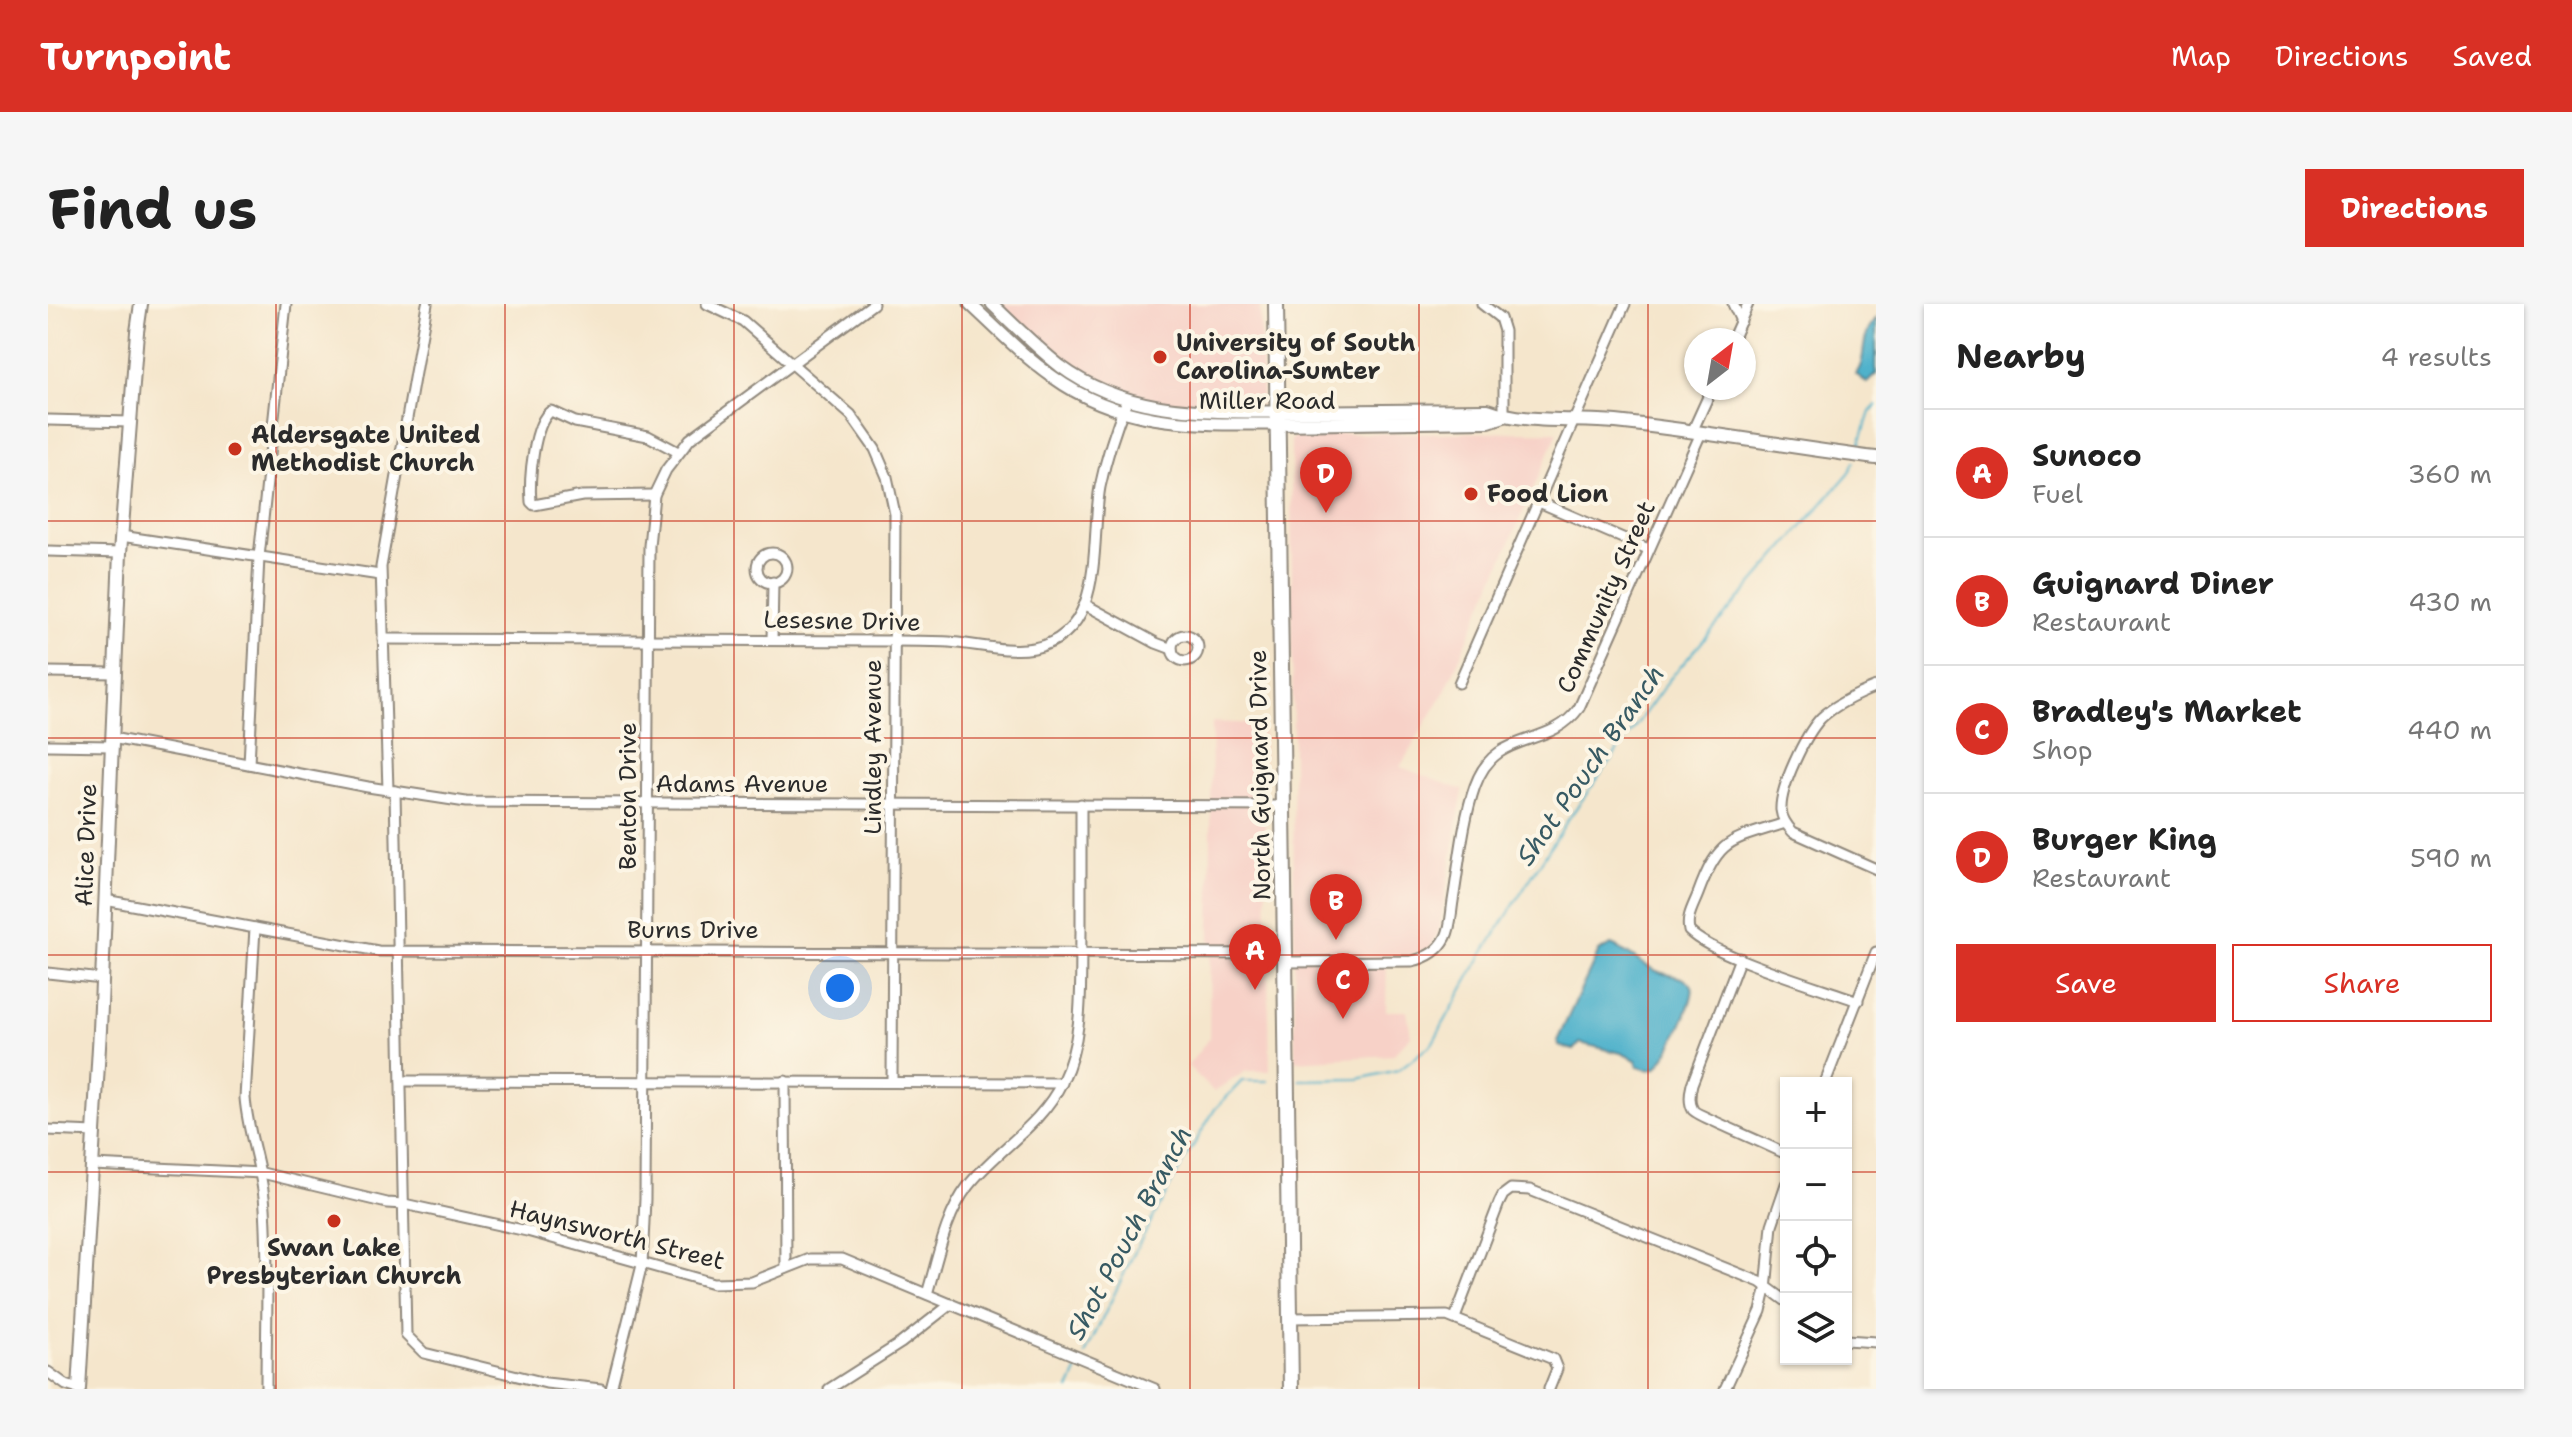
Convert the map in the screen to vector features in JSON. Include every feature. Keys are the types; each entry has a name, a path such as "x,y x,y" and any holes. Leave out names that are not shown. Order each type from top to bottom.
{"highway":[{"name":"North Guignard Drive","path":"1276,304 1291,1389"}],"main road":[{"name":"Alice Drive","path":"78,1389 95,1132 120,553 141,304"},
{"name":"Miller Road","path":"1277,418 1489,421 1504,416 1576,419 1872,458"}],"street":[{"path":"249,764 259,557 286,304"},
{"path":"427,304 380,575 399,951 406,1335 424,1353 502,1374 576,1388 601,1389"},
{"name":"Lindley Avenue","path":"707,304 743,321 851,415 875,449 887,477 895,514 892,1081"},
{"name":"Benton Drive","path":"611,1389 642,1265 650,525 654,495 678,452 699,430 873,304"},
{"name":"Miller Road","path":"970,304 1054,378 1122,413 1192,424 1277,418"},
{"name":"Miller Road","path":"992,304 1063,368 1127,400 1153,407 1277,418"},
{"path":"1482,304 1500,318 1504,331 1504,416"},
{"path":"1459,683 1625,304"},
{"path":"1733,304 1741,321"},
{"path":"1738,328 1748,304"},
{"name":"Lesesne Drive","path":"383,639 894,641 1036,648 1056,640 1069,630 1086,605 1101,486 1127,400"},
{"name":"Community Street","path":"1286,958 1412,961 1430,955 1441,945 1449,925 1479,777 1486,764 1499,752 1515,743 1552,731 1573,717 1588,690 1648,549 1708,400"},
{"path":"654,495 582,496 534,505 530,487 544,417 555,411 575,422 630,430 656,439 678,452"},
{"path":"48,420 130,422"},
{"path":"1539,502 1648,549"},
{"path":"121,536 380,575"},
{"path":"48,551 120,553"},
{"path":"772,640 773,582"},
{"path":"1086,605 1172,649"},
{"path":"48,672 115,673"},
{"path":"1876,687 1825,715 1814,728 1785,789 1781,809 1785,823 1800,836 1876,869"},
{"name":"Adams Avenue","path":"48,745 112,742 466,802 1282,806"},
{"path":"927,1294 949,1221 962,1196 987,1165 1041,1114 1062,1083 1077,1038 1081,804"},
{"path":"1785,823 1742,837 1721,849 1712,859 1688,918 1689,931 1740,958 1858,1001"},
{"name":"Burns Drive","path":"105,900 362,949 399,951 1080,952 1286,958"},
{"path":"255,928 245,1098 262,1173 265,1208 266,1389"},
{"path":"1827,1077 1876,952"},
{"path":"1740,958 1692,1084 1690,1104 1694,1112 1704,1118 1748,1134 1780,1151"},
{"path":"48,973 102,979"},
{"path":"401,1081 1062,1083"},
{"path":"785,1081 786,1268"},
{"path":"48,1130 95,1132"},
{"name":"Haynsworth Street","path":"93,1165 262,1173 387,1203 527,1231 642,1265 729,1285 752,1282 810,1259 842,1259 1155,1389"},
{"path":"1455,1318 1499,1203 1505,1192 1515,1188 1553,1199 1766,1286 1780,1296"},
{"path":"1725,1389 1761,1311 1772,1225 1780,1202"},
{"path":"829,1389 901,1343 951,1304"},
{"path":"1290,1318 1455,1318 1553,1359 1557,1369 1549,1389"},
{"path":"1852,1340 1876,1342"},
{"path":"48,1372 66,1385 78,1389"}],"shaded area":[{"name":"University of South Carolina-Sumter","path":"996,304 1260,304 1262,403 1180,405 1127,393 1073,368"},
{"path":"1558,432 1445,691 1400,767 1463,790 1439,930 1430,948 1411,955 1387,957 1386,1011 1407,1011 1411,1036 1393,1055 1295,1061 1291,440 1296,434"},
{"path":"1212,722 1263,724 1270,1071 1246,1071 1214,1092 1188,1066 1209,1038"}],"water":[{"path":"1876,319 1876,374 1867,383 1856,374 1862,362 1867,334"},
{"path":"1611,945 1652,969 1682,978 1692,986 1680,1029 1660,1063 1653,1069 1638,1066 1636,1060 1621,1053 1580,1043 1574,1050 1559,1046 1557,1041 1599,951"}],"waterway":[{"name":"Shot Pouch Branch","path":"1857,452 1870,412 1876,405"},
{"name":"Shot Pouch Branch","path":"1300,1080 1358,1079 1398,1070 1432,1044 1482,955 1567,821 1668,681 1850,472 1854,462"},
{"name":"Shot Pouch Branch","path":"1085,1355 1134,1253 1215,1109 1242,1081 1268,1081"},
{"name":"Shot Pouch Branch","path":"1069,1389 1082,1361"}],"place":[{"name":"University of South Carolina-Sumter","path":"1160,357"},
{"name":"Aldersgate United Methodist Church","path":"235,449"},
{"name":"Food Lion","path":"1471,494"},
{"name":"Burger King","path":"1326,513"},
{"name":"Guignard Diner","path":"1336,940"},
{"name":"Sunoco","path":"1255,990"},
{"name":"Bradley's Market","path":"1343,1019"},
{"name":"Swan Lake Presbyterian Church","path":"334,1221"}]}
